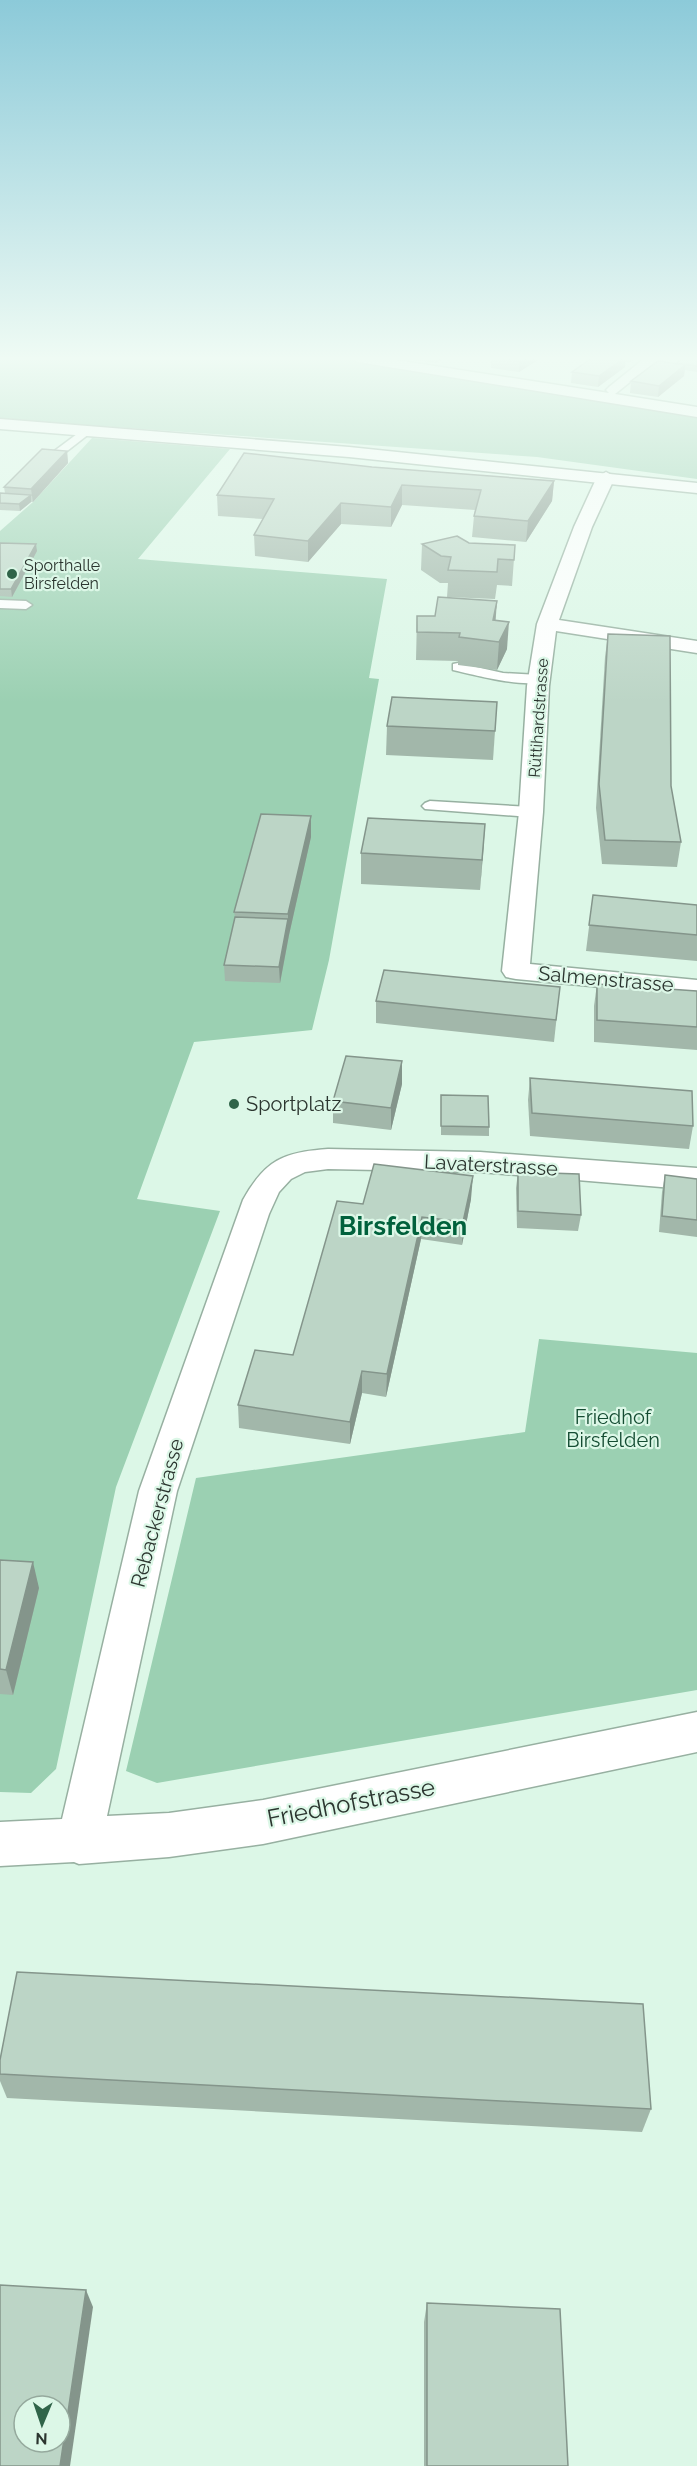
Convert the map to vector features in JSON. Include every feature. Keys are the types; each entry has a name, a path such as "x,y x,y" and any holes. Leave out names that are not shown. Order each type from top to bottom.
{"street":[{"path":"563,473 697,488"},
{"name":"Rüttihardstrasse","path":"516,971 531,812 539,679 547,624 583,527 606,477"},
{"path":"547,624 697,647"},
{"name":"Salmenstrasse","path":"516,971 697,988"},
{"name":"Lavaterstrasse","path":"286,1166 306,1160 328,1159 480,1162 697,1179"},
{"name":"Rebackerstrasse","path":"79,1842 158,1491 253,1214 271,1177 286,1166"},
{"name":"Friedhofstrasse","path":"0,1844 79,1842 170,1835 263,1822 697,1732"}],"lane":[{"path":"0,604 26,605"},
{"path":"459,667 503,676 539,679"},
{"path":"430,806 531,812"}],"green space":[{"path":"60,473 210,473 138,559 387,579 369,678 379,679 329,960 312,1030 194,1042 137,1199 220,1211 116,1487 56,1769 31,1793 0,1792 0,531 33,502"},
{"path":"654,473 697,473 697,479"},
{"name":"Friedhof Birsfelden","path":"539,1339 697,1353 697,1690 157,1783 126,1771 196,1478 525,1432"}],"building":[{"path":"18,473 46,473 31,489 4,487"},
{"path":"231,473 451,473 554,481 528,521 474,516 481,490 402,485 391,507 341,503 308,541 254,535 274,499 217,495"},
{"path":"0,493 31,495 19,504 0,503"},
{"path":"457,536 469,543 515,545 514,560 498,559 497,572 448,570 451,557 441,556 422,544"},
{"name":"Sporthalle Birsfelden","path":"0,543 36,544 11,589 0,589"},
{"path":"438,597 497,601 493,620 509,622 499,642 459,637 460,633 417,632 417,616 435,616"},
{"path":"608,634 670,636 671,786 681,842 605,840 599,784"},
{"path":"392,697 497,702 495,731 387,726"},
{"path":"261,814 311,816 288,914 234,912"},
{"path":"368,818 485,824 482,860 361,853"},
{"path":"593,895 697,905 697,935 589,925"},
{"path":"235,917 288,919 279,967 224,965"},
{"path":"384,970 560,987 556,1020 376,1001"},
{"path":"597,984 697,991 697,1027 597,1020"},
{"path":"346,1056 402,1061 391,1108 333,1101"},
{"path":"530,1078 692,1091 693,1126 532,1113"},
{"path":"441,1095 488,1096 489,1127 441,1126"},
{"path":"374,1164 473,1176 463,1222 422,1217 387,1374 362,1371 350,1422 238,1405 255,1350 293,1355 337,1201 363,1204"},
{"path":"518,1172 579,1174 581,1215 518,1211"},
{"path":"665,1175 697,1179 697,1220 662,1216"},
{"path":"0,1560 33,1562 6,1670 0,1669"},
{"path":"17,1972 643,2004 651,2109 0,2074 0,2060"},
{"path":"0,2285 86,2290 71,2394 12,2394 12,2454 62,2454 60,2466 0,2466"},
{"path":"427,2303 560,2309 568,2466 427,2466"}],"place":[{"name":"Sporthalle Birsfelden","path":"12,574"},
{"name":"Sportplatz","path":"234,1104"}],"district":[{"name":"Birsfelden","path":"403,1226"}]}
